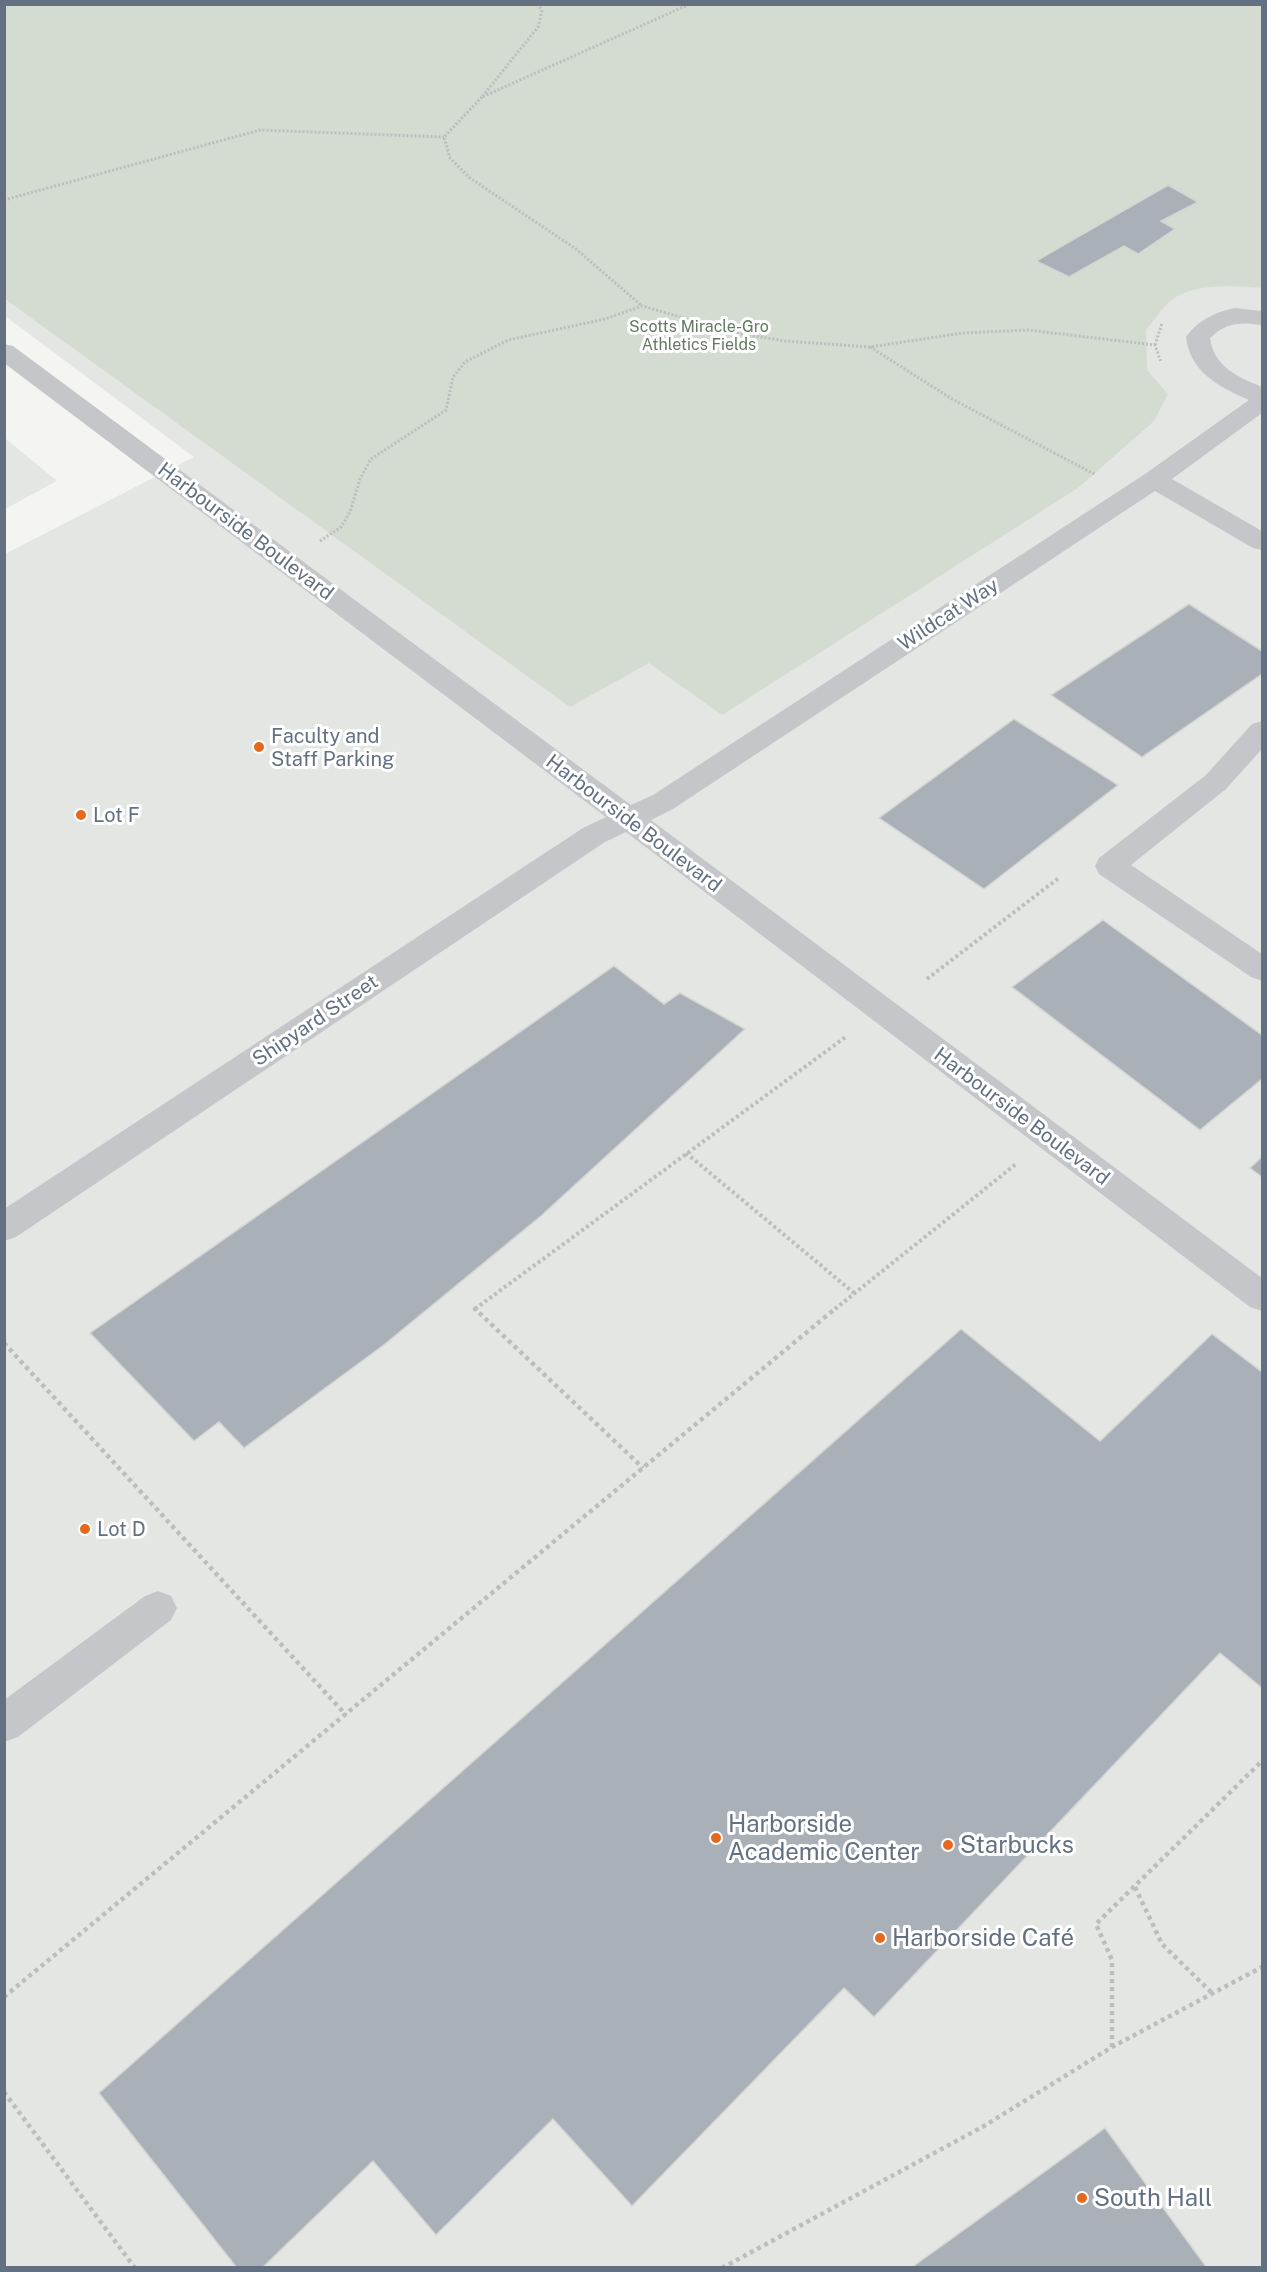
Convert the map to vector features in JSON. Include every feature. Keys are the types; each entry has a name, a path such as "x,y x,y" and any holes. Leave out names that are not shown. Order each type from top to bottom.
{"street":[{"path":"1263,318 1246,314 1228,316 1214,321 1198,337 1198,348 1203,360 1213,370 1237,386 1263,396"},
{"name":"Harbourside Boulevard","path":"4,351 1263,1297"},
{"name":"Wildcat Way","path":"628,818 663,802 1154,480 1263,402"},
{"path":"1154,480 1263,542"},
{"path":"1260,736 1216,782 1110,866 1263,969"},
{"name":"Shipyard Street","path":"4,1227 594,835 628,818"},
{"path":"4,1724 158,1608"}],"path":[{"path":"444,137 482,97 538,27 542,10 537,4"},
{"path":"482,97 690,4"},
{"path":"4,200 260,130 295,129 325,134 412,133 444,137"},
{"path":"444,137 450,158 470,177 576,249 642,306 736,333 786,341 870,347 963,333 1028,330 1155,345 1158,357 1166,370"},
{"path":"313,546 341,527 350,512 360,479 371,459 433,421 446,410 453,377 465,362 508,340 605,319 642,306"},
{"path":"870,347 898,369 1130,495"},
{"path":"927,979 1060,877"},
{"path":"643,1468 475,1309 852,1033"},
{"path":"686,1153 854,1293"},
{"path":"4,1997 854,1293 1021,1160"},
{"path":"4,1344 346,1715"},
{"path":"1112,2047 1112,1960 1096,1924 1263,1761"},
{"path":"1135,1887 1162,1944 1212,1993"},
{"path":"722,2268 984,2126 1112,2047 1263,1967"},
{"path":"4,2092 135,2268"}],"shaded area":[{"path":"5,5 1262,5 1262,2267 5,2267 5,554 194,457 5,316"},
{"path":"5,438 57,481 4,509"}],"green space":[{"name":"Scotts Miracle-Gro Athletics Fields","path":"5,5 1262,5 1262,288 1225,286 1200,289 1176,297 1167,304 1146,330 1147,370 1168,394 1154,421 1078,488 722,715 649,663 570,707 5,299"}],"building":[{"path":"1168,185 1198,202 1161,221 1175,229 1138,254 1124,246 1069,277 1036,261"},
{"path":"1189,604 1262,651 1262,674 1142,757 1051,695"},
{"path":"1014,719 1118,785 984,889 879,818"},
{"path":"1103,920 1262,1035 1262,1079 1200,1130 1012,987"},
{"path":"614,966 664,1004 680,993 745,1029 541,1216 385,1344 244,1448 219,1422 194,1441 90,1333"},
{"path":"1262,1157 1262,1177 1250,1168"},
{"name":"Harborside Academic Center","path":"961,1329 1100,1441 1212,1334 1262,1372 1262,1688 1220,1653 874,2017 844,1988 632,2206 553,2119 436,2235 373,2161 262,2268 237,2268 99,2093"},
{"name":"South Hall","path":"1105,2128 1207,2268 911,2268"}],"place":[{"name":"Faculty and Staff Parking","path":"259,747"},
{"name":"Lot F","path":"81,815"},
{"name":"Lot D","path":"85,1529"},
{"name":"Harborside Academic Center","path":"716,1838"},
{"name":"Starbucks","path":"948,1845"},
{"name":"Harborside Café","path":"880,1938"},
{"name":"South Hall","path":"1082,2198"}]}
